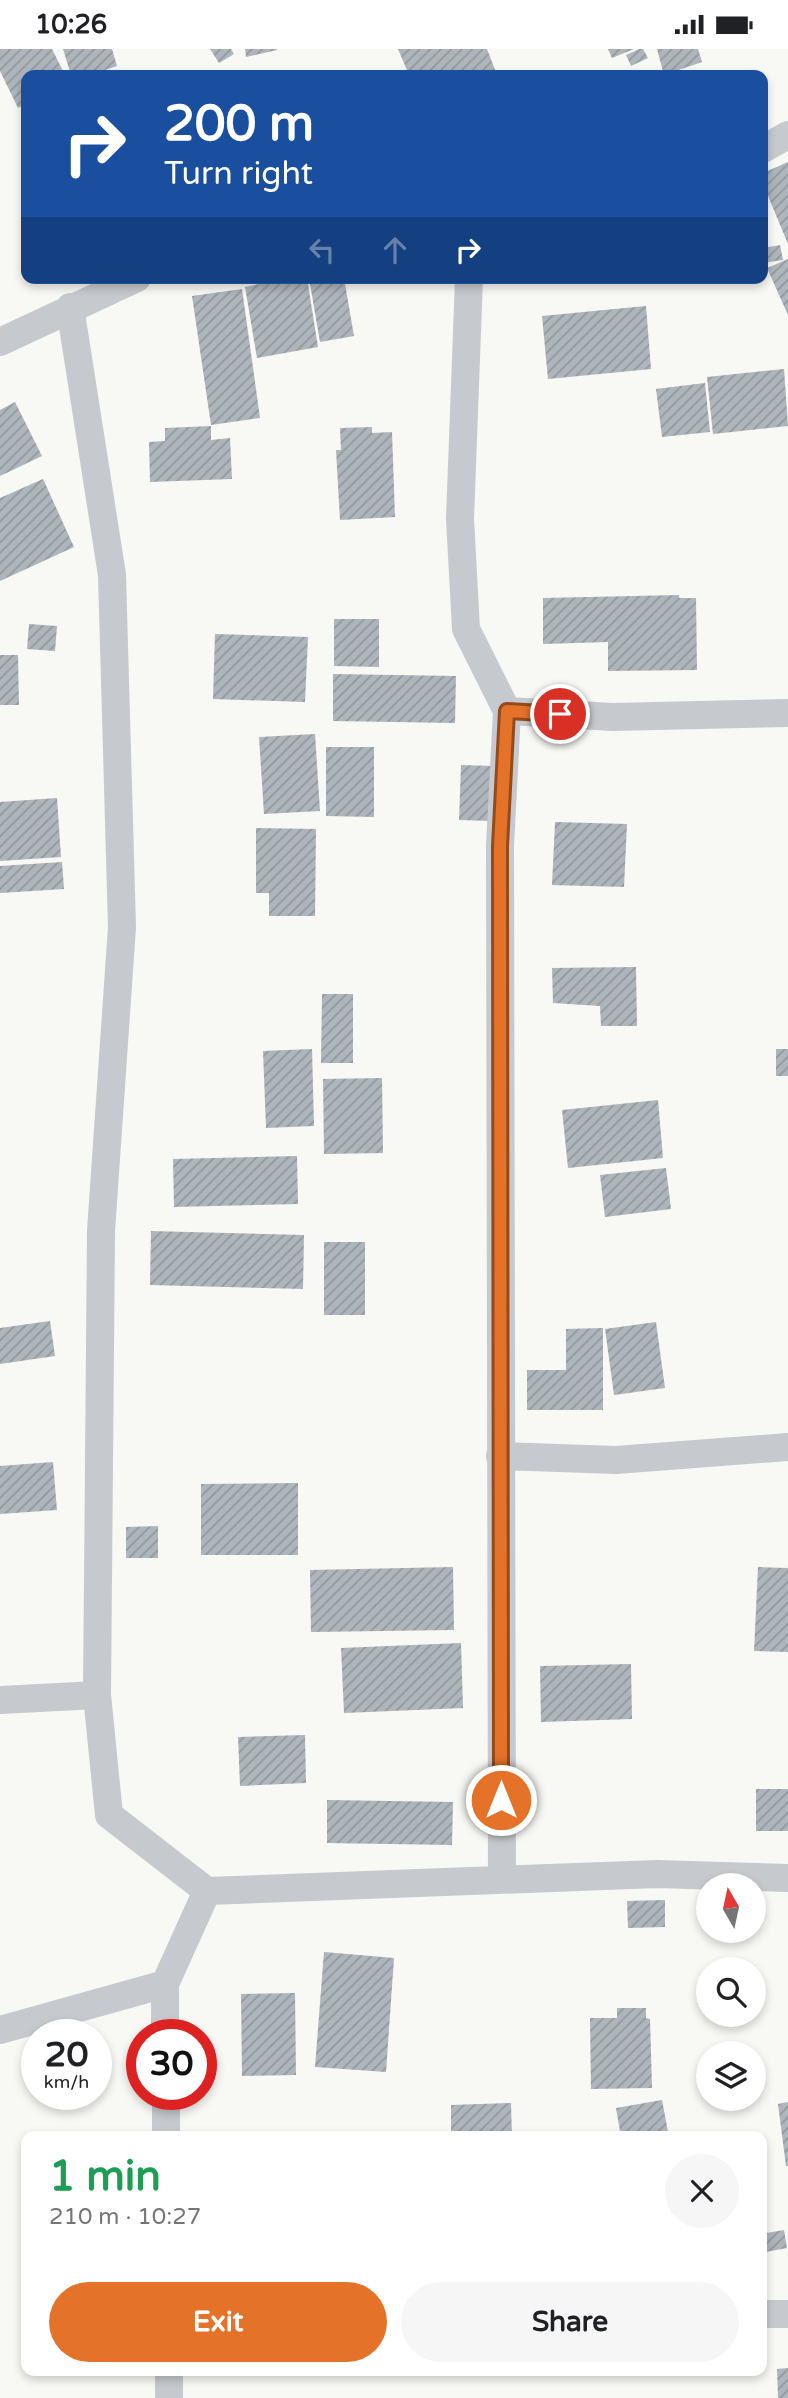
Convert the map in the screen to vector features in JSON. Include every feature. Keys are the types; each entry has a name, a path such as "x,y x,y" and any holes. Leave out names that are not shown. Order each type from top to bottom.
{"street":[{"path":"768,146 788,135"},
{"path":"0,342 123,284"},
{"path":"468,284 460,519 466,629 507,711 500,846 502,1880"},
{"path":"70,307 112,575 122,927 101,1231 97,1695 109,1815 207,1891 657,1874 788,1878"},
{"path":"507,711 613,717 788,713"},
{"path":"500,1456 616,1460 788,1447"},
{"path":"0,1700 97,1695"},
{"path":"165,2019 164,1984 207,1891"},
{"path":"0,2031 164,1984"},
{"path":"166,2110 166,2131"},
{"path":"169,2376 169,2398"}],"building":[{"path":"0,49 52,49 62,70 21,70 21,106 18,108 0,71"},
{"path":"63,49 112,49 117,66 105,70 69,70"},
{"path":"210,49 231,49 234,54 219,63"},
{"path":"245,49 277,49 277,50 246,57"},
{"path":"398,49 487,49 495,70 407,70"},
{"path":"608,49 634,49 612,58"},
{"path":"643,49 648,58 631,66 626,55"},
{"path":"657,49 698,49 702,62 679,70 663,70"},
{"path":"788,162 788,244 768,196 768,171"},
{"path":"780,245 783,260 768,262 768,247"},
{"path":"788,259 788,315 768,270 768,268"},
{"path":"259,284 308,284 318,347 257,358 245,287"},
{"path":"310,284 345,284 354,336 320,342"},
{"path":"242,289 260,418 211,425 192,296"},
{"path":"646,306 651,369 548,379 542,316"},
{"path":"784,369 788,426 713,434 707,377"},
{"path":"705,383 710,432 662,437 656,389"},
{"path":"15,402 42,456 0,476 0,410"},
{"path":"211,426 211,440 230,438 232,479 150,482 149,442 165,441 165,428"},
{"path":"372,427 372,433 392,432 395,517 340,520 336,450 341,450 340,428"},
{"path":"43,479 74,547 0,581 0,498"},
{"path":"679,595 679,598 696,598 697,670 608,671 608,642 543,644 543,598"},
{"path":"334,619 379,619 379,667 334,666"},
{"path":"29,624 57,626 55,651 27,649"},
{"path":"215,634 308,637 305,702 213,699"},
{"path":"0,655 18,655 19,705 0,705"},
{"path":"333,674 456,676 455,723 333,721"},
{"path":"315,734 320,811 264,814 259,737"},
{"path":"326,747 374,747 374,817 326,816"},
{"path":"461,765 494,766 492,821 459,820"},
{"path":"57,798 61,857 0,861 0,802"},
{"path":"555,822 627,824 624,887 552,885"},
{"path":"256,828 316,829 315,916 269,916 269,893 256,893"},
{"path":"62,862 64,889 0,893 0,866"},
{"path":"636,967 637,1026 601,1026 600,1006 553,1003 552,968"},
{"path":"322,994 353,994 353,1063 321,1063"},
{"path":"312,1049 314,1126 266,1128 263,1051"},
{"path":"776,1049 788,1049 788,1076 776,1076"},
{"path":"382,1078 383,1153 324,1154 323,1079"},
{"path":"658,1100 663,1158 568,1168 562,1110"},
{"path":"297,1156 298,1204 174,1207 173,1159"},
{"path":"666,1168 671,1209 605,1217 600,1175"},
{"path":"151,1231 304,1235 303,1289 150,1285"},
{"path":"324,1242 365,1242 365,1315 324,1315"},
{"path":"50,1321 55,1356 0,1364 0,1328"},
{"path":"656,1322 665,1388 614,1395 605,1329"},
{"path":"603,1328 603,1410 527,1410 527,1370 566,1370 566,1329"},
{"path":"53,1462 57,1510 0,1514 0,1466"},
{"path":"298,1483 298,1555 201,1555 201,1484"},
{"path":"158,1526 158,1558 126,1558 126,1527"},
{"path":"453,1567 454,1630 311,1632 310,1570"},
{"path":"758,1567 788,1568 788,1652 754,1651"},
{"path":"461,1643 463,1708 344,1713 341,1648"},
{"path":"631,1664 632,1719 541,1722 540,1666"},
{"path":"305,1735 306,1783 240,1786 238,1737"},
{"path":"756,1789 788,1789 788,1831 756,1831"},
{"path":"327,1800 453,1802 452,1845 327,1843"},
{"path":"665,1900 665,1927 628,1928 627,1901"},
{"path":"324,1952 394,1958 386,2072 315,2067"},
{"path":"295,1993 296,2075 242,2076 241,1994"},
{"path":"617,2008 646,2008 646,2018 650,2019 652,2088 591,2089 590,2018 617,2018"},
{"path":"662,2100 668,2131 620,2131 616,2108"},
{"path":"788,2102 788,2166 786,2166 778,2104"},
{"path":"511,2103 512,2131 451,2131 451,2105"},
{"path":"784,2230 787,2248 767,2252 767,2233"},
{"path":"788,2368 788,2398 778,2398 777,2369"}],"route":[{"path":"501,1800 500,846 507,711 560,714"}]}
